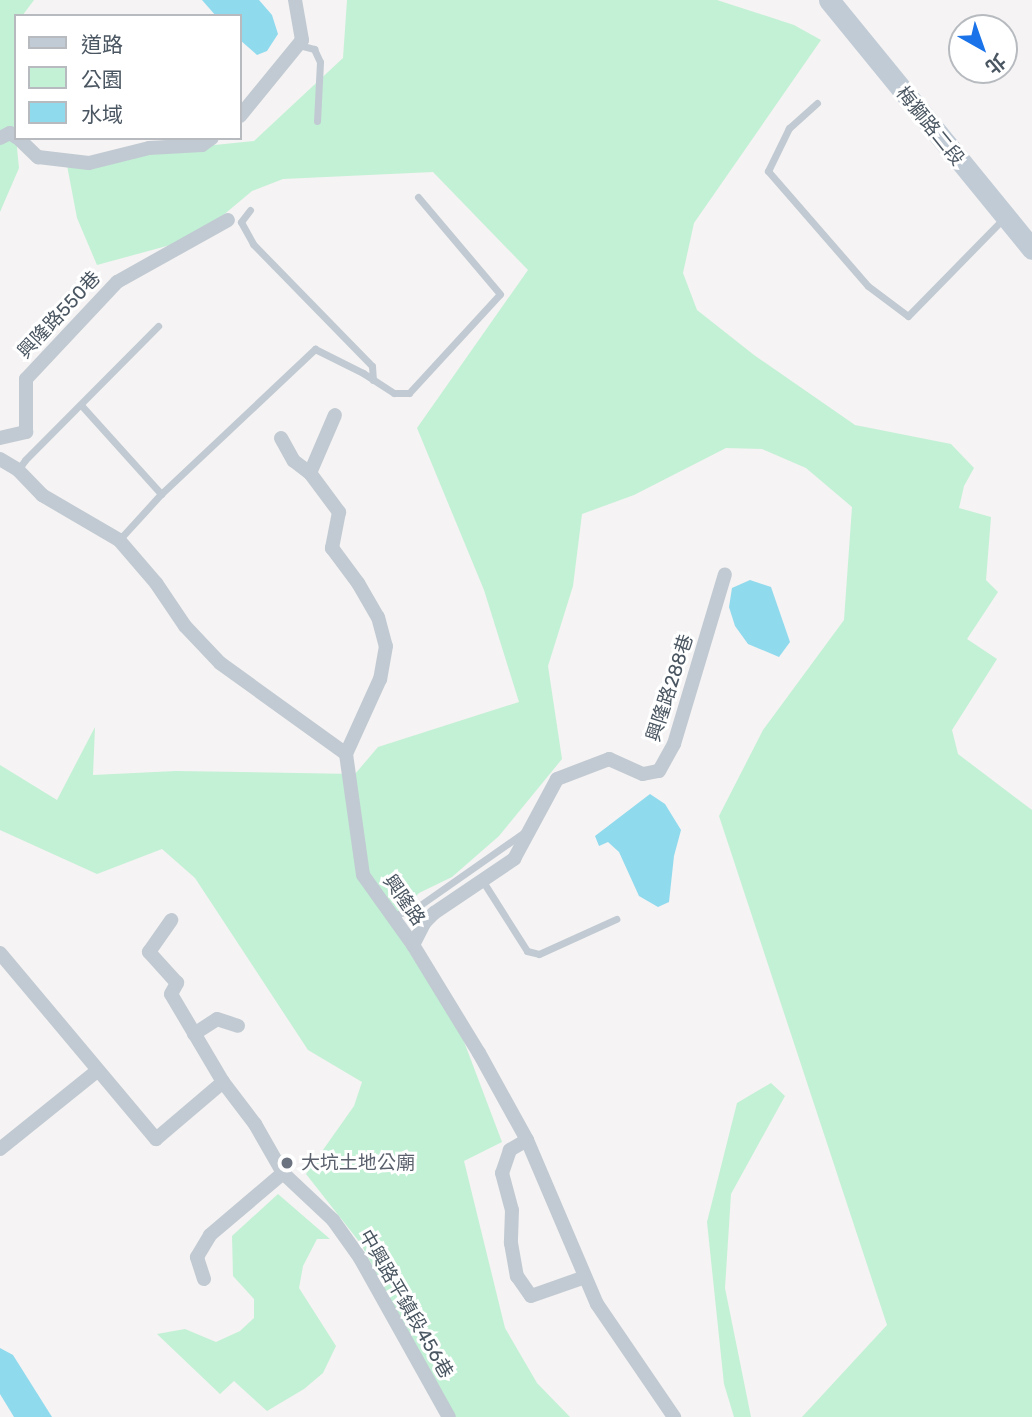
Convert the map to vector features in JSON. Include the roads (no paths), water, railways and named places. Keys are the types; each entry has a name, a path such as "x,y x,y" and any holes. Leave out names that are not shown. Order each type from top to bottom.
{"street":[{"path":"242,114 302,40 295,0"},
{"name":"梅獅路二段","path":"833,2 1004,218 1032,249"},
{"path":"20,140 38,157 89,163 149,148 202,145 209,140"},
{"name":"興隆路550巷","path":"0,438 26,432 26,379 117,282 228,220"},
{"path":"310,473 335,415"},
{"path":"0,459 18,471 42,495 119,540 156,583 185,626 220,663 346,754 380,679 386,646 378,617 332,548 340,512 310,473 294,461 281,438"},
{"name":"興隆路288巷","path":"413,946 424,923 435,913 514,859 556,779 609,759 643,774 659,771 674,744 725,574"},
{"name":"興隆路","path":"346,754 363,874 413,946 479,1053 527,1140 597,1304 674,1417"},
{"name":"中興路平鎮段456巷","path":"171,920 149,952 177,983 172,994 194,1034 223,1082 255,1124 283,1173 333,1220 360,1258 449,1417"},
{"path":"0,953 156,1139 223,1082"},
{"path":"194,1034 217,1019 238,1026"},
{"path":"0,1149 97,1071"},
{"path":"527,1140 510,1150 502,1173 512,1210 511,1243 517,1276 531,1296 585,1277"},
{"path":"204,1279 197,1257 210,1235 283,1173"}],"lane":[{"path":"299,45 314,49 320,62 317,121"},
{"path":"817,103 789,128 768,171 868,286 908,316 1004,218"},
{"path":"119,540 161,494 315,349 394,393 409,393 500,294 418,197"},
{"path":"250,210 242,222 253,244 372,366 373,380"},
{"path":"18,471 24,460 158,326"},
{"path":"81,405 161,494"},
{"path":"391,916 416,908 528,829"},
{"path":"482,879 527,951 539,954 616,919"}],"water":[{"path":"202,0 259,0 272,15 278,34 267,51 257,55 242,42 242,14 214,14"},
{"path":"750,580 771,587 790,642 779,657 748,644 735,626 729,607 732,588"},
{"path":"650,794 665,804 681,830 674,856 669,902 658,907 639,896 619,852 608,842 599,846 595,836"},
{"path":"0,1348 13,1355 52,1417 14,1417 0,1394"}],"place":[{"name":"大坑土地公廟","path":"287,1163"}]}
